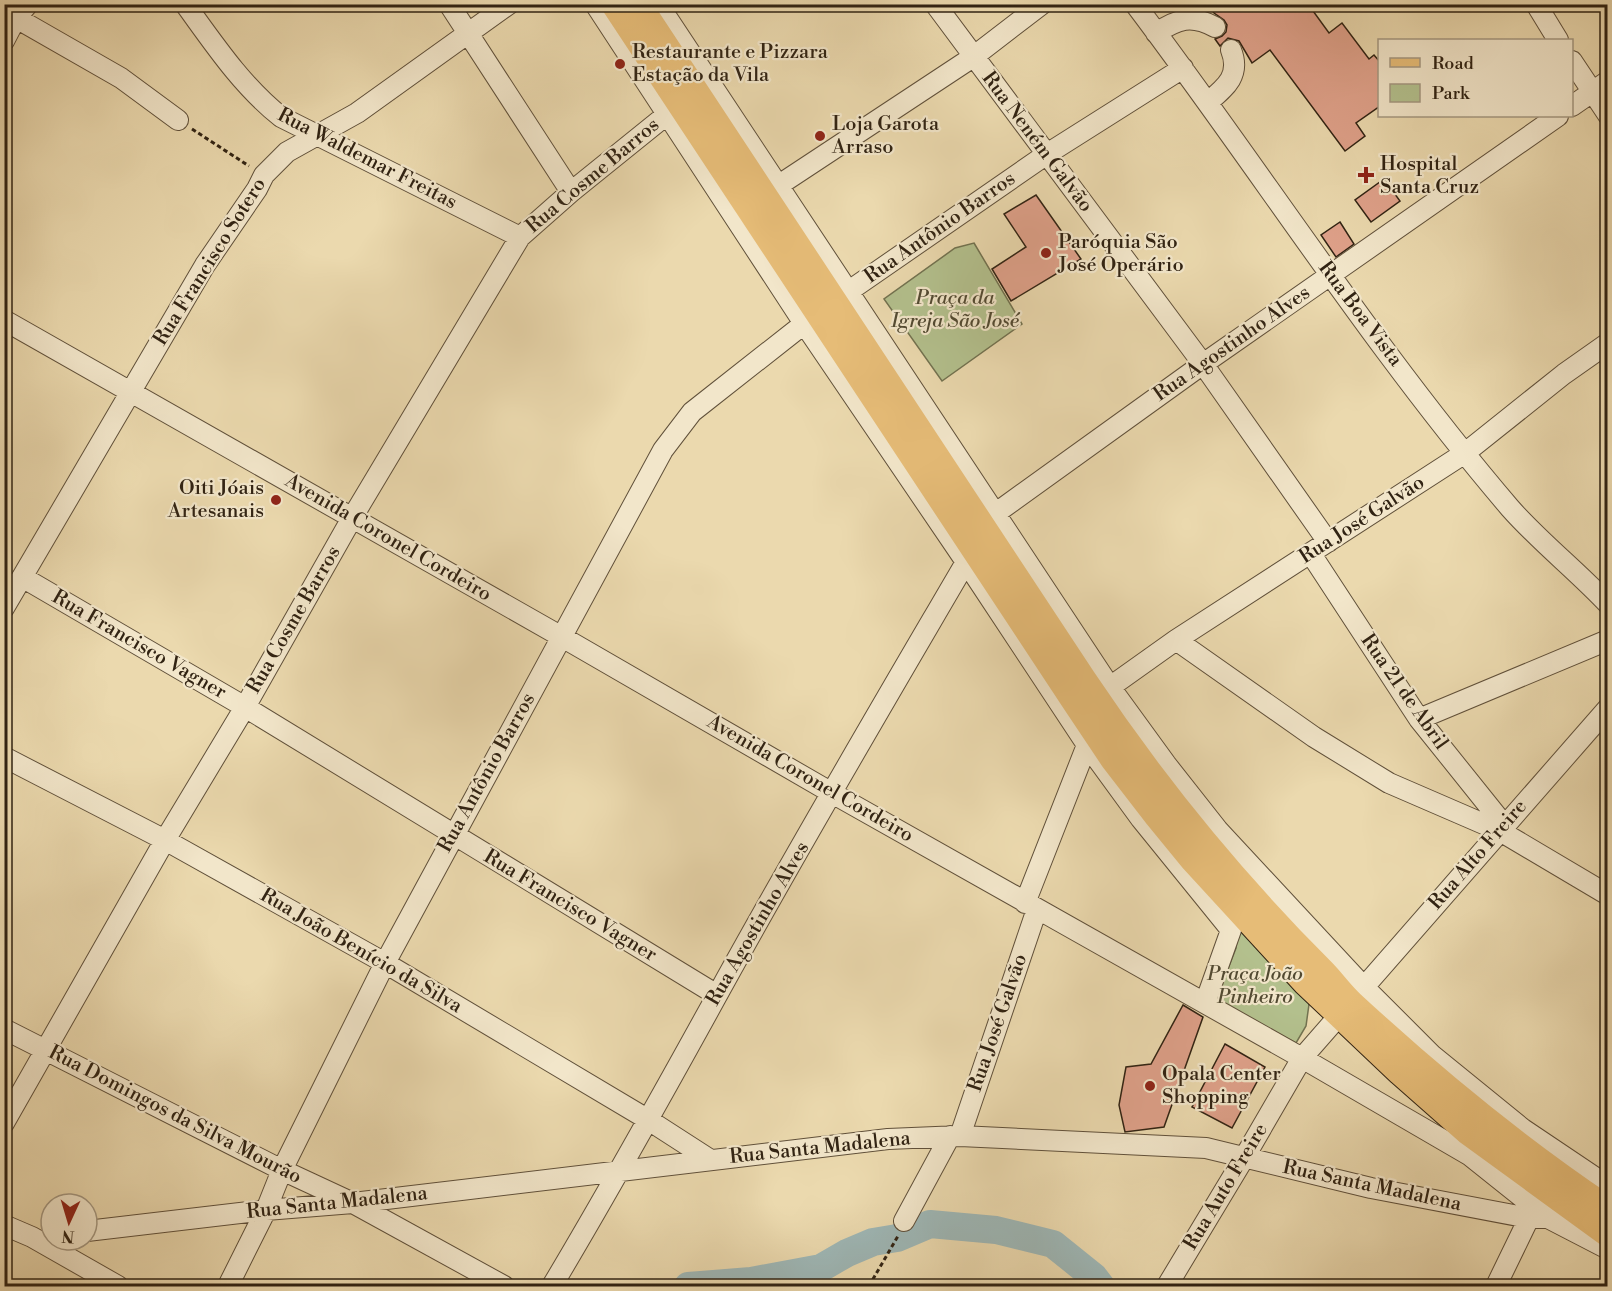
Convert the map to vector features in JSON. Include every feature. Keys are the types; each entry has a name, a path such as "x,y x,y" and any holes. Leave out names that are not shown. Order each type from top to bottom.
{"main road":[{"path":"614,4 673,110 747,186 811,320 949,494 1111,721 1200,852 1351,1002 1468,1132 1608,1234"},
{"path":"638,4 747,186 840,313 949,494"},
{"path":"1351,1002 1490,1123 1566,1181 1608,1209"}],"street":[{"name":"Rua Waldemar Freitas","path":"184,4 220,53 259,99 281,117 520,237"},
{"path":"449,4 571,192"},
{"name":"Rua Francisco Sotero","path":"4,608 205,265 264,175 287,152 357,113 509,4"},
{"path":"595,4 673,110"},
{"path":"658,4 747,186 849,291 1110,687 1166,765 1231,930 1205,1003"},
{"name":"Rua Neném Galvão","path":"935,4 1203,364 1328,542"},
{"path":"747,186 973,57 1042,4"},
{"name":"Rua Boa Vista","path":"1135,4 1208,102 1330,275 1465,453 1512,510 1608,604"},
{"path":"1536,4 1557,39"},
{"path":"4,41 16,11 121,78 178,120"},
{"path":"1156,33 1172,23 1186,19 1200,20 1215,27"},
{"path":"1208,102 1225,88 1232,76 1236,62 1231,50"},
{"path":"1573,63 1608,115"},
{"name":"Rua Antônio Barros","path":"849,291 1047,154 1183,68"},
{"path":"1573,105 1608,81"},
{"name":"Rua Cosme Barros","path":"4,1123 352,518 520,237 571,192 673,110"},
{"name":"Rua Agostinho Alves","path":"996,513 1203,364 1557,117"},
{"name":"Avenida Coronel Cordeiro","path":"4,320 832,793 1302,1058 1469,1155 1539,1218 1608,1249"},
{"path":"811,320 966,562 1087,745 1141,819 1200,852"},
{"name":"Rua Antônio Barros","path":"228,1287 266,1210 282,1170 385,963 663,450 692,412 811,320"},
{"name":"Rua José Galvão","path":"1110,687 1176,640 1465,453 1564,374 1608,343"},
{"name":"Rua 21 de Abril","path":"1311,554 1419,719 1502,828"},
{"name":"Rua Agostinho Alves","path":"552,1287 621,1170 717,995 966,562"},
{"name":"Rua Francisco Vagner","path":"22,577 244,706 717,995"},
{"path":"1176,640 1314,737 1389,783 1502,828 1608,895"},
{"path":"1419,719 1608,640"},
{"name":"Rua Alto Freire","path":"1351,1002 1608,708"},
{"name":"Rua José Galvão","path":"904,1221 955,1136 1087,745"},
{"name":"Rua João Benício da Silva","path":"4,757 165,840 385,963 648,1119 709,1159"},
{"path":"1351,1002 1432,1055 1523,1130 1608,1186"},
{"name":"Rua Auto Freire","path":"1167,1287 1302,1058 1351,1002"},
{"name":"Rua Domingos da Silva Mourão","path":"4,1029 282,1170 353,1203 504,1287"},
{"name":"Rua Santa Madalena","path":"99,1230 266,1210 353,1203 888,1139 955,1136 1206,1148 1371,1188 1539,1218"},
{"path":"1496,1287 1539,1218"},
{"path":"4,1225 39,1235"},
{"path":"4,1241 39,1236"},
{"path":"65,1252 118,1287"}],"path":[{"path":"178,120 264,175"},
{"path":"869,1287 904,1221"}],"green space":[{"name":"Praça da Igreja São José","path":"974,243 1022,324 942,381 884,299 955,248"},
{"name":"Praça João Pinheiro","path":"1208,887 1310,997 1306,1026 1296,1043 1216,1000 1236,948 1238,932"}],"building":[{"path":"1207,4 1308,4 1329,33 1342,23 1369,59 1374,55 1378,60 1378,107 1356,123 1365,136 1345,151 1270,50 1252,63 1239,41 1228,38 1220,46 1215,39 1226,32 1227,25"},
{"path":"1384,179 1400,201 1371,222 1355,200"},
{"name":"Paróquia São José Operário","path":"1036,195 1081,259 1011,301 992,269 1026,247 1004,214"},
{"path":"1340,222 1354,244 1336,257 1321,235"},
{"name":"Opala Center Shopping","path":"1183,1005 1203,1017 1164,1127 1125,1132 1119,1105 1126,1067 1151,1064"},
{"path":"1225,1044 1265,1067 1232,1128 1192,1107"}],"waterway":[{"path":"688,1286 751,1281 821,1268 873,1242 897,1238 930,1224 996,1230 1053,1244 1094,1277 1101,1286"}],"place":[{"name":"Restaurante e Pizzara Estação da Vila","path":"620,64"},
{"name":"Loja Garota Arraso","path":"820,136"},
{"name":"Hospital Santa Cruz","path":"1366,175"},
{"name":"Paróquia São José Operário","path":"1046,253"},
{"name":"Oiti Jóais Artesanais","path":"276,500"},
{"name":"Opala Center Shopping","path":"1150,1086"}]}
